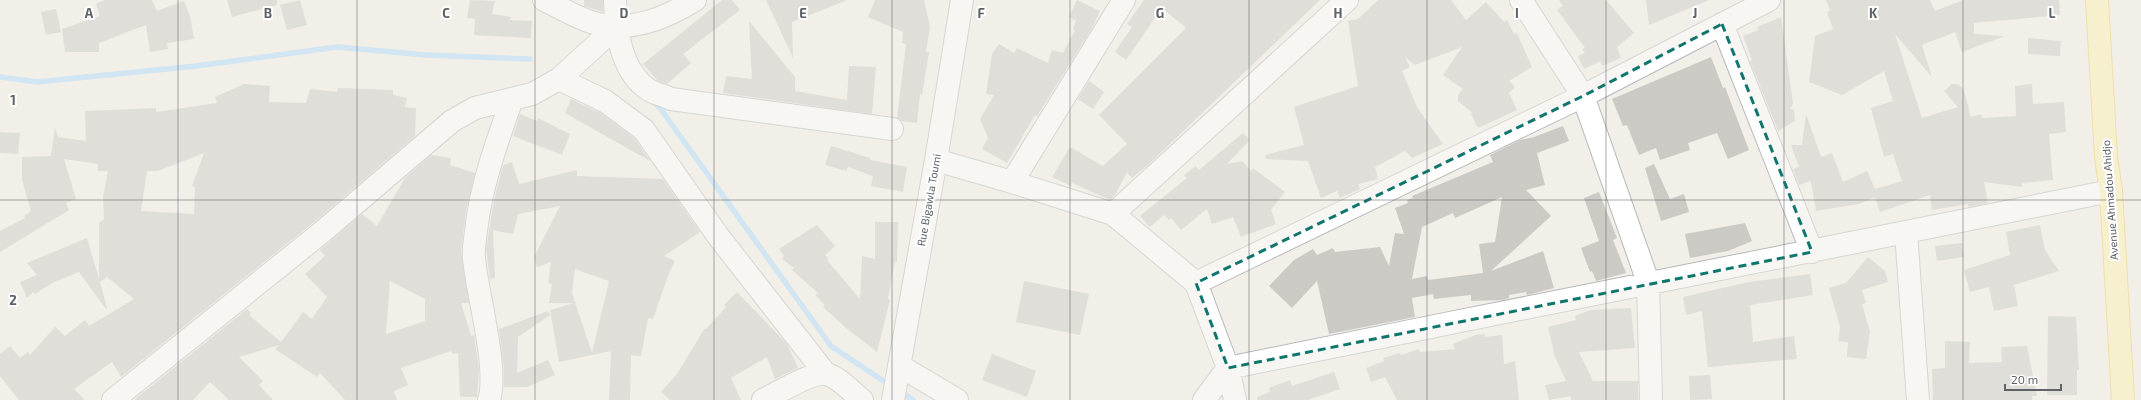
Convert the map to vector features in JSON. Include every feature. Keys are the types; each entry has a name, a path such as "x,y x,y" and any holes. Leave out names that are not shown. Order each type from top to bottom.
{"main road":[{"name":"Avenue Ahmadou Ahidjo","path":"2097,0 2106,157 2111,191 2123,400"}],"street":[{"path":"544,0 597,24 616,27 662,18 695,0"},
{"path":"615,0 616,27 629,69 646,88 671,99 892,129"},
{"name":"Rue Bigawla Toumi","path":"893,400 936,160 962,0"},
{"path":"1012,182 1124,0"},
{"path":"1113,214 1347,0"},
{"path":"1521,0 1583,96 1648,282 1650,400"},
{"path":"1196,283 1583,96 1769,0"},
{"path":"1722,24 1812,252"},
{"path":"114,400 322,232 452,122 475,108 532,94 559,80 616,27"},
{"path":"559,80 605,101 644,130 718,236 826,373 834,377 862,400"},
{"path":"488,400 492,390 490,365 473,257 480,205 490,165 512,98"},
{"path":"936,160 1113,214 1196,283 1228,368 1235,400"},
{"path":"1204,400 1228,368 1648,282 1812,252 2111,191"},
{"path":"1906,232 1918,400"},
{"path":"898,372 957,400"},
{"path":"763,400 814,375 826,373"}],"highlighted area":[{"path":"1722,24 1812,252 1228,368 1196,283 1583,96"}],"building":[{"path":"105,0 152,0 157,11 184,1 190,16 194,39 167,43 168,49 150,52 146,25 99,43 99,52 65,52 62,29 100,16 96,4"},
{"path":"227,0 277,0 277,5 232,17"},
{"path":"300,0 307,25 287,30 280,5"},
{"path":"470,0 495,1 492,14 511,17 510,20 532,21 531,38 474,35 475,19 467,18"},
{"path":"584,0 603,0 603,12 584,6"},
{"path":"722,0 732,0 740,10 683,54 691,63 667,84 658,81 643,64"},
{"path":"766,0 845,1 792,22 793,58"},
{"path":"875,0 924,0 930,27 926,52 929,52 922,95 920,94 917,123 901,121 897,118 906,44 902,43 903,32 868,17"},
{"path":"1077,0 1100,11 1091,30 1037,116 1035,115 1007,163 982,149 988,138 980,119 994,95 986,94 992,54 999,44 1014,53 1017,48 1048,63 1052,50 1063,53 1075,30 1073,29 1076,21 1069,17"},
{"path":"1144,0 1320,0 1149,164 1132,178 1127,172 1115,195 1110,200 1072,183 1071,186 1052,177 1070,147 1103,166 1127,144 1099,115 1186,28 1162,8 1126,60 1115,52 1132,27 1127,24"},
{"path":"1378,0 1451,0 1466,20 1486,2 1504,22 1507,20 1514,34 1517,33 1532,67 1509,81 1515,87 1509,93 1517,110 1478,128 1471,114 1473,113 1458,101 1458,95 1463,89 1443,75 1462,47 1415,65 1405,57 1410,67 1402,71 1417,107 1443,144 1412,158 1405,151 1375,167 1378,179 1358,184 1360,189 1340,198 1337,191 1321,198 1308,161 1266,159 1265,155 1304,145 1294,107 1358,86 1348,21 1358,19"},
{"path":"1559,0 1606,0 1634,33 1617,47 1621,58 1602,66 1601,61 1584,69 1578,56 1585,53 1582,49 1585,48 1557,10 1563,6"},
{"path":"1646,0 1709,0 1649,25"},
{"path":"1826,0 1930,0 1935,11 1963,0 2059,0 2060,15 1974,23 1974,34 2005,36 1962,52 1955,32 1922,45 1932,77 1895,34 1922,118 1958,107 1944,91 1952,84 1958,84 1964,90 1971,117 1981,114 1982,118 2016,116 2015,86 2032,84 2033,104 2064,102 2066,132 2049,134 2053,180 2022,183 2022,187 1984,182 1988,203 1968,207 1968,204 1932,210 1930,195 1880,212 1875,197 1859,204 1816,211 1811,181 1799,185 1793,169 1799,167 1791,145 1802,145 1806,114 1821,157 1832,153 1843,182 1867,171 1875,189 1902,181 1893,154 1884,157 1871,108 1893,101 1884,71 1842,95 1809,82 1815,36 1833,29 1827,12 1830,11"},
{"path":"56,9 61,32 46,35 41,12"},
{"path":"1781,17 1793,104 1790,109 1794,110 1795,121 1778,131 1750,61 1752,60 1743,36 1758,30 1757,27"},
{"path":"749,21 795,77 795,91 847,100 849,66 876,67 872,114 723,93 726,76 752,79"},
{"path":"2028,38 2061,41 2060,56 2028,54"},
{"path":"1711,57 1723,88 1725,87 1749,150 1728,159 1717,133 1688,143 1690,150 1660,160 1656,148 1639,155 1627,125 1623,126 1612,99"},
{"path":"1089,81 1104,92 1093,109 1078,99"},
{"path":"244,84 270,86 269,102 306,103 310,89 337,92 338,88 393,90 393,95 407,98 405,107 416,108 415,136 314,222 121,377 112,362 74,389 85,400 19,400 0,376 0,354 10,346 20,358 28,352 30,355 55,327 65,336 85,320 89,326 134,299 107,277 100,282 106,309 79,272 52,283 35,294 33,292 27,298 20,282 37,275 27,263 87,238 99,279 99,223 104,219 103,197 108,171 98,171 98,164 64,159 76,199 66,203 69,210 0,252 0,231 25,218 24,216 31,211 22,180 22,157 51,156 55,128 58,137 86,141 85,111 156,108 156,112 217,103 215,97","holes":["204,153 192,186 195,187 194,214 141,211 147,171 158,171"]},
{"path":"571,99 599,112 635,139 650,161 565,113"},
{"path":"520,114 537,121 538,118 570,134 562,155 513,136"},
{"path":"1563,126 1569,141 1537,153 1545,185 1526,190 1551,216 1491,271 1543,251 1554,288 1527,295 1526,292 1509,295 1509,298 1503,300 1471,301 1471,295 1434,299 1433,294 1412,298 1415,317 1329,334 1317,281 1292,308 1269,286 1294,260 1313,249 1317,255 1333,248 1335,252 1380,247 1389,266 1395,233 1404,234 1395,208 1408,203 1407,200 1413,198 1412,196 1493,162 1490,155 1520,140 1534,137","holes":["1502,197 1495,242 1479,244 1483,273 1428,280 1427,276 1412,279 1422,227 1453,213 1455,218"]},
{"path":"0,132 20,133 18,154 0,153"},
{"path":"1243,133 1250,140 1227,164 1242,161 1251,171 1253,168 1285,192 1271,210 1276,224 1241,237 1233,217 1212,224 1207,209 1181,230 1171,218 1169,220 1164,215 1150,227 1140,216 1187,178 1184,175 1196,166 1199,170"},
{"path":"831,146 870,158 870,160 907,167 903,192 871,186 873,176 848,167 846,171 825,165"},
{"path":"431,155 451,158 450,165 475,173 466,212 461,251 469,303 461,303 471,336 474,335 479,370 477,397 460,397 458,353 453,354 451,351 401,368 408,385 394,391 397,400 345,400 320,373 317,377 275,349 279,345 239,357 263,381 259,385 273,400 229,400 210,382 193,400 135,399 247,309 251,313 249,315 281,342 303,312 312,319 327,297 305,274 325,256 320,250 362,214 377,226 405,178","holes":["390,281 425,299 425,321 386,334"]},
{"path":"512,162 519,184 577,170 577,176 663,179 700,232 664,256 675,261 669,273 653,319 648,318 641,356 631,355 630,400 609,400 611,351 559,362 550,310 574,303 549,303 552,284 548,283 551,262 537,267 534,257 560,206 518,214 513,234 493,230 495,278 490,279 486,249 494,200 503,165","holes":["575,269 609,281 592,353 572,293"]},
{"path":"1654,164 1670,199 1684,194 1689,212 1661,221 1645,168"},
{"path":"1599,192 1617,238 1613,240 1626,273 1596,281 1592,271 1590,272 1581,248 1599,241 1584,198"},
{"path":"875,222 898,222 897,262 895,261 888,299 890,300 877,352 845,327 823,307 825,305 815,295 818,293 792,270 794,268 782,259 784,256 779,249 817,225 835,246 825,255 829,259 827,260 860,299 862,256 875,259"},
{"path":"1745,223 1752,241 1728,251 1690,258 1685,234"},
{"path":"2040,225 2045,250 2059,271 2014,285 2018,306 1994,311 1989,287 1970,292 1964,270 2010,255 2006,232"},
{"path":"1962,243 1964,257 1937,261 1935,246"},
{"path":"1868,257 1885,271 1888,282 1862,290 1866,303 1862,304 1870,332 1866,359 1847,357 1848,342 1838,341 1840,327 1829,288 1846,283"},
{"path":"1810,274 1813,295 1750,305 1753,342 1794,336 1797,359 1708,367 1702,311 1686,315 1683,297 1749,282"},
{"path":"1024,281 1089,294 1080,335 1016,322"},
{"path":"737,292 787,344 798,368 775,379 767,357 731,378 741,400 670,400 661,392 677,374 705,328 706,329 726,307 724,305"},
{"path":"1631,308 1635,348 1579,352 1593,381 1638,381 1638,400 1571,400 1571,396 1549,400 1545,385 1566,381 1555,357 1548,327 1576,320 1575,316 1590,310"},
{"path":"548,311 550,315 518,337 517,373 548,360 555,375 527,387 504,387 504,369 499,329"},
{"path":"2048,316 2076,317 2079,370 2077,370 2077,395 2047,395"},
{"path":"1485,334 1485,337 1502,335 1504,364 1515,361 1519,400 1397,400 1385,377 1371,382 1366,368 1384,361 1383,358 1400,353 1401,355 1419,349 1420,352 1455,349 1453,344 1475,335"},
{"path":"1945,341 1970,342 1969,363 2002,362 2001,347 2027,346 2037,396 2032,396 2032,400 1933,400 1932,369 1945,368"},
{"path":"992,354 1036,371 1027,397 982,380"},
{"path":"1334,372 1340,389 1308,400 1257,400 1257,397 1270,392 1269,388 1290,380 1292,386"},
{"path":"1710,375 1712,399 1690,400 1689,376"}],"waterway":[{"path":"0,77 37,82 196,66 337,47 426,55 530,59"},
{"path":"651,100 660,108 831,346 891,386"},
{"path":"900,391 913,400"}]}
